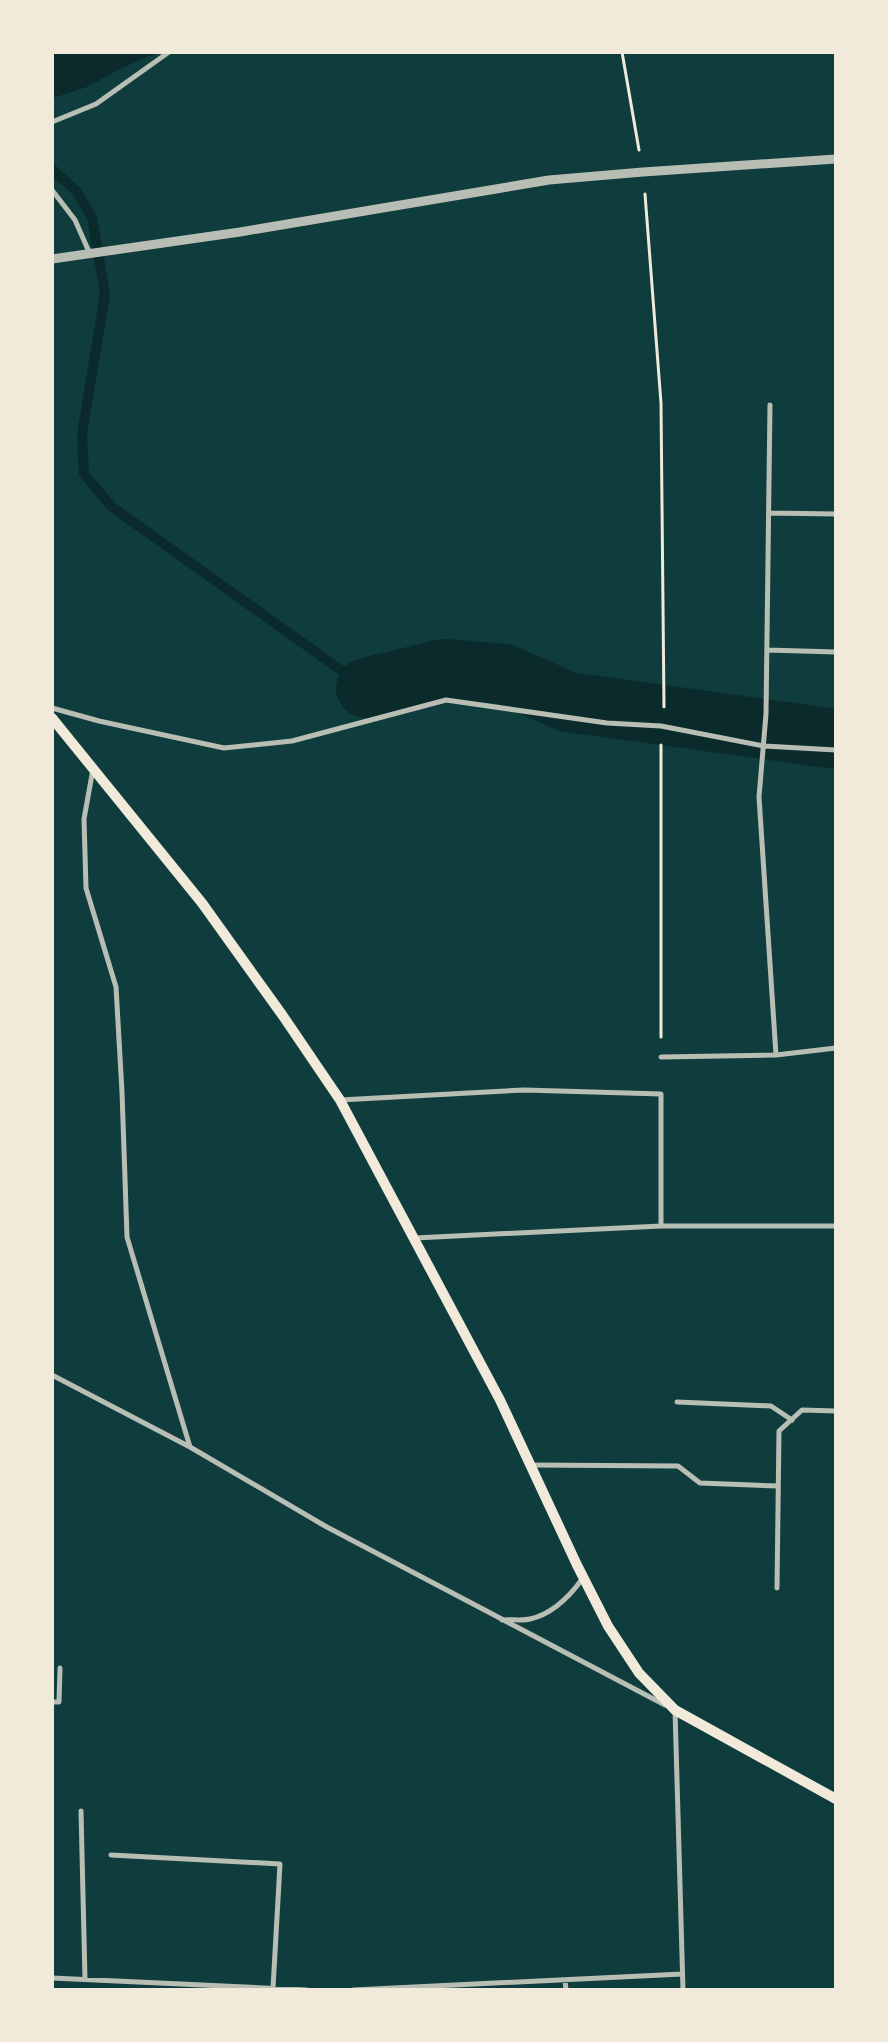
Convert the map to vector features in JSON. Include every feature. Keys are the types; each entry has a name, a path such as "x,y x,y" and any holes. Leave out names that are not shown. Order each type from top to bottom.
{"main road":[{"path":"52,718 202,903 283,1016 340,1100 500,1400 608,1626 639,1673 675,1710 836,1799"}],"street":[{"path":"52,122 96,104 168,52"},
{"path":"52,259 240,232 549,180 836,159"},
{"path":"52,190 75,220 90,254"},
{"path":"770,404 766,714 758,797 776,1055"},
{"path":"769,513 836,514"},
{"path":"766,650 836,652"},
{"path":"52,708 99,721 224,748 292,741 446,700 607,723 661,726 764,745 836,750"},
{"path":"93,768 84,819 86,888 116,987 122,1092 126,1238 190,1448"},
{"path":"661,1057 776,1055 836,1048"},
{"path":"340,1100 524,1090 661,1094 661,1226"},
{"path":"415,1238 661,1226 836,1226"},
{"path":"52,1375 190,1448 325,1526 675,1710 683,1990"},
{"path":"677,1402 771,1406 792,1420"},
{"path":"777,1588 779,1431 802,1410 836,1411"},
{"path":"530,1465 678,1466 700,1483 778,1486"},
{"path":"502,1620 530,1619 556,1608 572,1593 584,1577"},
{"path":"52,1702 58,1702 60,1668"},
{"path":"81,1811 85,1979"},
{"path":"111,1856 280,1864 274,1988"},
{"path":"353,1990 682,1974"},
{"path":"52,1978 307,1990"},
{"path":"565,1980 566,1990"}],"path":[{"path":"622,52 643,172 661,403 664,702"},
{"path":"661,726 661,1057"}],"water":[{"path":"53,52 156,53 120,69 87,87 53,98"}],"waterway":[{"path":"52,169 76,191 92,217 105,294 82,435 84,474 112,507 366,688"},
{"path":"366,688 444,669 504,674 568,702 836,739"}]}
